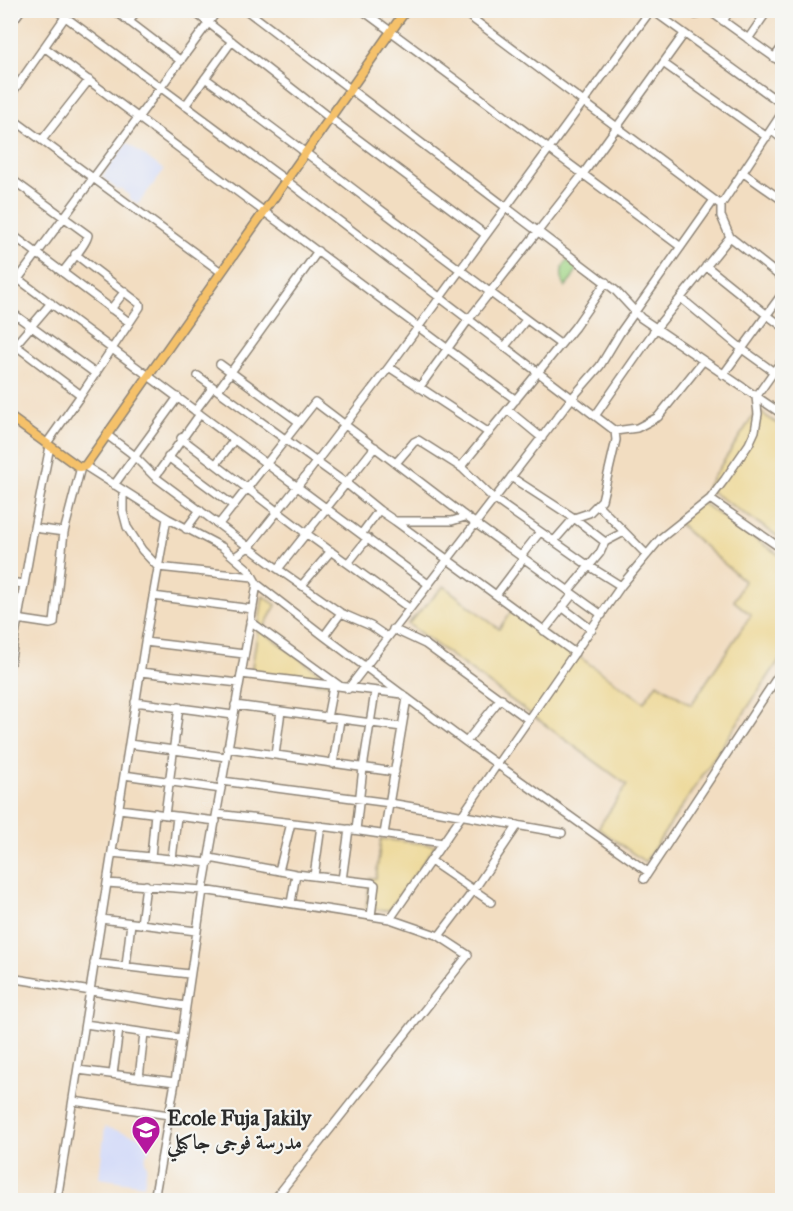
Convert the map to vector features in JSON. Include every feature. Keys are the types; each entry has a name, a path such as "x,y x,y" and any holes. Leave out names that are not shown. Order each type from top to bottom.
{"main road":[{"path":"10,417 83,467 406,10"}],"street":[{"path":"10,25 21,10"},
{"path":"56,10 67,14 161,88 506,345 615,431 616,440 605,491 598,505 589,513 574,518 554,541"},
{"path":"114,10 181,61"},
{"path":"129,22 137,10"},
{"path":"192,10 486,234"},
{"path":"10,290 218,10"},
{"path":"246,10 606,282 620,293 635,311 723,375 783,414"},
{"path":"362,10 681,247"},
{"path":"461,10 718,203 730,237 783,278"},
{"path":"516,12 526,10"},
{"path":"236,556 250,546 278,512 389,367 651,10 783,104"},
{"path":"708,10 783,63"},
{"path":"723,21 730,10"},
{"path":"748,39 768,10"},
{"path":"10,96 67,14"},
{"path":"419,388 469,319 583,174 684,34"},
{"path":"185,106 232,41"},
{"path":"44,46 516,400"},
{"path":"774,58 783,46"},
{"path":"663,63 769,134 783,138"},
{"path":"205,78 307,152 459,271 560,344"},
{"path":"42,140 89,80"},
{"path":"345,688 572,398 600,366 635,311 681,247 742,172 783,113"},
{"path":"10,117 221,272"},
{"path":"742,172 783,200"},
{"path":"10,178 88,235 87,242 75,254 63,272"},
{"path":"10,233 129,322"},
{"path":"596,416 657,327 730,237"},
{"path":"155,477 198,412 216,388 232,372 318,251"},
{"path":"10,664 14,619 34,528 48,445 113,349 140,304 75,254"},
{"path":"706,266 783,326"},
{"path":"10,273 428,584"},
{"path":"462,468 584,315 597,292 606,282"},
{"path":"111,309 125,291"},
{"path":"723,375 783,294"},
{"path":"681,298 742,349 774,372"},
{"path":"51,303 13,348 81,395"},
{"path":"10,311 96,374"},
{"path":"506,345 526,320"},
{"path":"390,919 621,586 665,534 710,499 749,444 755,431 758,414 756,397 783,360"},
{"path":"615,431 637,428 658,417 703,361"},
{"path":"220,364 298,422"},
{"path":"389,367 489,433"},
{"path":"198,375 575,653"},
{"path":"114,485 178,397"},
{"path":"219,524 315,402 475,524 602,615"},
{"path":"508,410 542,438"},
{"path":"106,435 155,477 278,569 341,613 365,623 387,637"},
{"path":"182,438 307,534 409,608"},
{"path":"216,464 234,440"},
{"path":"396,464 418,440 462,468 494,499 621,586"},
{"path":"278,569 375,447"},
{"path":"168,458 234,506"},
{"path":"14,619 54,623 64,532 83,467 167,518 236,556 255,581 324,636 499,764 646,876 783,670"},
{"path":"512,477 574,518 605,542"},
{"path":"123,490 123,512 127,527 142,550 158,567 255,581"},
{"path":"710,499 783,549"},
{"path":"598,505 647,555"},
{"path":"186,529 200,510"},
{"path":"348,563 379,510"},
{"path":"396,521 452,521 465,516"},
{"path":"57,1200 135,702 167,518"},
{"path":"34,528 64,532"},
{"path":"496,595 540,532"},
{"path":"544,631 600,553 605,542 624,532"},
{"path":"302,585 332,551"},
{"path":"154,1200 175,1082 196,931 210,860 255,581"},
{"path":"10,582 23,584"},
{"path":"153,596 252,609"},
{"path":"562,607 592,630"},
{"path":"324,636 341,613"},
{"path":"250,621 345,688"},
{"path":"393,629 420,640 529,720"},
{"path":"145,642 244,654"},
{"path":"140,672 239,683"},
{"path":"241,674 405,696"},
{"path":"327,718 333,687"},
{"path":"342,880 359,800 375,692"},
{"path":"384,834 402,728 405,696"},
{"path":"466,742 501,698"},
{"path":"135,702 233,715"},
{"path":"235,705 402,728"},
{"path":"165,815 179,707"},
{"path":"275,755 281,711"},
{"path":"333,764 340,720"},
{"path":"129,744 226,757"},
{"path":"227,748 395,772"},
{"path":"124,775 170,782 222,785 390,803 562,833"},
{"path":"119,809 165,815 321,826 443,843"},
{"path":"151,857 155,813"},
{"path":"172,859 177,816"},
{"path":"279,871 291,823"},
{"path":"439,936 474,890 518,825"},
{"path":"314,876 321,826"},
{"path":"112,853 210,860 374,884 371,916"},
{"path":"431,861 491,903"},
{"path":"291,903 297,874"},
{"path":"107,883 203,890 390,919 439,936 468,955 274,1200"},
{"path":"141,924 146,885"},
{"path":"101,919 196,931"},
{"path":"126,966 131,923"},
{"path":"94,963 189,974"},
{"path":"10,978 185,1006"},
{"path":"85,1024 181,1038"},
{"path":"112,1074 119,1029"},
{"path":"139,1078 144,1033"},
{"path":"78,1070 175,1082"},
{"path":"73,1101 169,1115"}],"shaded area":[{"path":"127,143 164,170 138,204 122,189 118,190 102,177"},
{"path":"105,1127 151,1140 149,1151 146,1154 144,1185 99,1178"}],"green space":[{"path":"568,260 576,263 578,267 565,287 562,273"}],"sand":[{"path":"757,410 782,427 782,539 706,488"},
{"path":"696,499 782,557 782,656 645,862 598,828 627,785 408,624 444,586 499,629 512,610 644,702 657,683 691,705 751,615 734,601 744,581 679,524"},
{"path":"263,596 276,605 262,631 336,685 251,674"},
{"path":"381,839 436,845 389,910 366,909 370,878 376,878"}],"place":[{"name":"Ecole Fuja Jakily مدرسة فوجى جاكيلي","path":"146,1156"}]}
